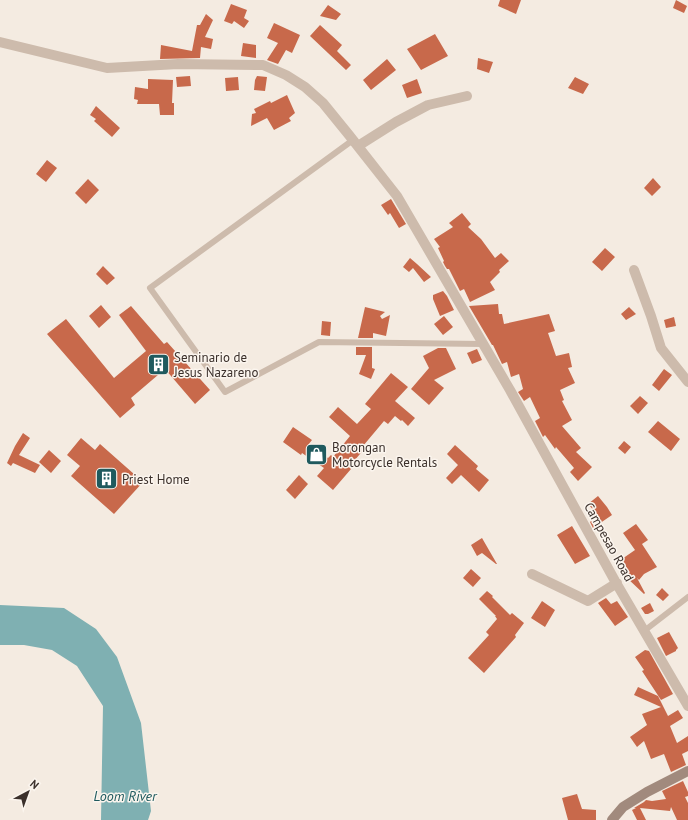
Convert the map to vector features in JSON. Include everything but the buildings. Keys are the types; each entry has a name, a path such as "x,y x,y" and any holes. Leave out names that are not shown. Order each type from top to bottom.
{"street":[{"name":"Campesao Road","path":"0,42 107,68 178,64 263,65 286,75 305,87 323,103 397,196 510,390 616,583 688,706"},
{"path":"355,143 428,105 466,96"},
{"path":"634,270 661,348 688,382"},
{"path":"532,574 588,602 616,583"},
{"path":"612,820 623,807 647,792 688,771"}],"lane":[{"path":"355,143 150,288 225,392 319,342 483,344"},
{"path":"644,631 688,597"}],"water":[{"name":"Loom River","path":"0,605 64,608 96,629 117,657 141,723 151,811 148,820 101,820 103,706 77,666 52,650 24,645 0,645"}],"place":[{"name":"Seminario de Jesus Nazareno","path":"158,364"},
{"name":"Borongan Motorcycle Rentals","path":"317,454"},
{"name":"Priest Home","path":"107,479"}]}
